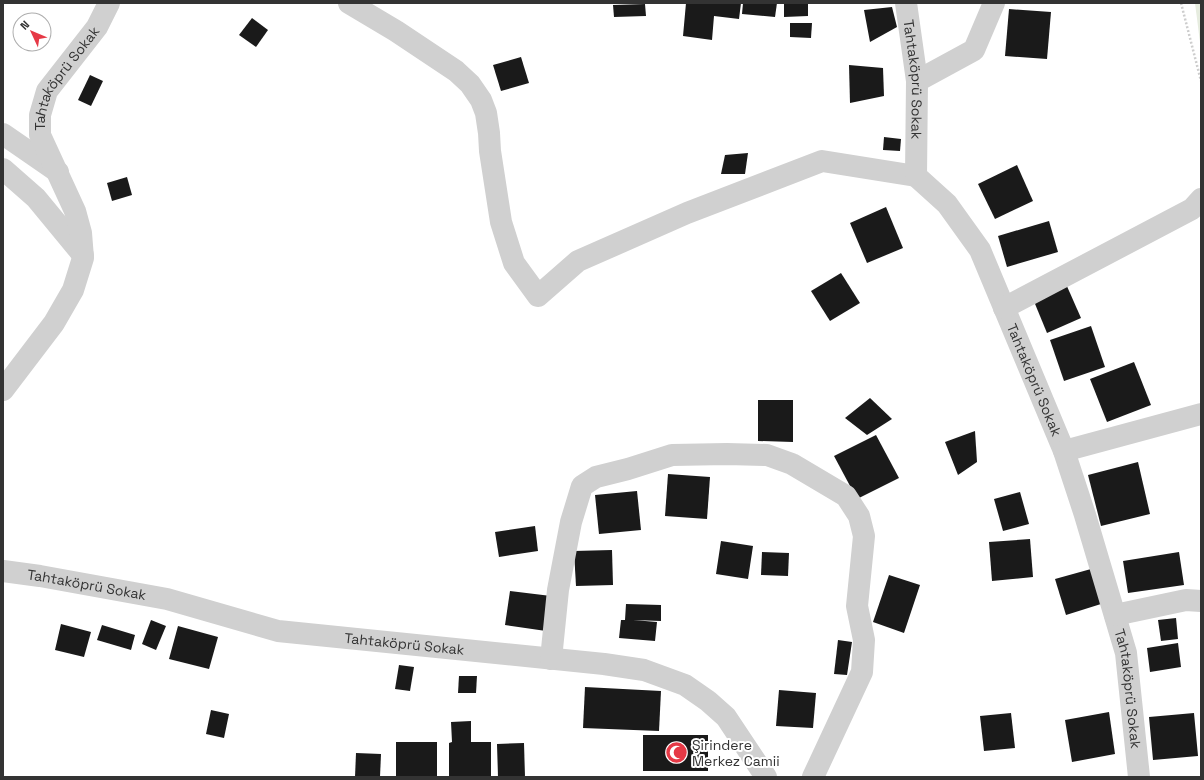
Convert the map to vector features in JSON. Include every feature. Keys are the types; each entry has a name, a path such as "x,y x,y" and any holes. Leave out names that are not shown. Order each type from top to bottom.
{"street":[{"name":"Tahtaköprü Sokak","path":"3,390 62,309 73,290 83,258 81,233 75,211 40,135 40,115 48,91 97,27 109,3"},
{"path":"349,3 396,31 456,71 470,84 481,100 486,113 490,151 501,222 514,263 538,296 578,261 687,213 822,161 916,176"},
{"name":"Tahtaköprü Sokak","path":"906,3 917,81 916,176 947,204 980,250 1064,451 1085,514 1126,653 1139,777"},
{"path":"917,81 974,50 994,3"},
{"path":"3,134 58,172"},
{"path":"3,169 36,198 83,255"},
{"path":"1004,308 1192,208 1201,199"},
{"path":"1064,451 1201,414"},
{"path":"551,659 558,590 571,522 582,486 596,477 628,469 672,455 767,455 792,464 846,496 859,516 864,536 857,606 864,640 862,672 813,777"},
{"name":"Tahtaköprü Sokak","path":"3,571 40,576 167,599 278,631 644,670 684,685 726,717 766,777"},
{"path":"1115,615 1186,600 1201,601"}],"path":[{"path":"1181,3 1201,81"}],"shaded area":[{"path":"1195,3 1201,3 1201,50"}],"building":[{"path":"686,3 741,3 739,19 714,16 712,40 683,36"},
{"path":"743,3 777,3 775,17 742,14"},
{"path":"784,3 808,3 808,16 784,17"},
{"path":"645,4 646,16 614,17 613,5"},
{"path":"892,7 897,27 870,42 864,10"},
{"path":"1009,9 1051,12 1047,59 1005,56"},
{"path":"252,18 268,30 256,47 239,35"},
{"path":"790,23 812,23 811,38 790,37"},
{"path":"521,57 529,83 501,91 493,65"},
{"path":"849,65 883,68 884,96 850,103"},
{"path":"90,75 103,81 91,106 78,100"},
{"path":"884,137 901,139 900,151 883,150"},
{"path":"748,153 745,174 721,174 725,155"},
{"path":"1017,165 1033,201 995,219 978,184"},
{"path":"127,177 132,195 112,201 107,183"},
{"path":"886,207 903,248 867,263 850,223"},
{"path":"1049,221 1058,252 1007,267 998,236"},
{"path":"841,273 860,303 830,321 811,291"},
{"path":"1066,284 1081,318 1047,333 1033,299"},
{"path":"1091,326 1105,367 1064,381 1050,340"},
{"path":"1134,362 1151,405 1107,422 1090,379"},
{"path":"870,398 892,419 867,435 845,418"},
{"path":"758,400 793,400 793,442 758,441"},
{"path":"975,431 977,462 958,475 945,442"},
{"path":"876,435 899,478 857,499 834,456"},
{"path":"1138,462 1150,514 1101,526 1088,475"},
{"path":"668,474 710,477 707,519 665,516"},
{"path":"637,491 641,530 599,534 595,495"},
{"path":"1020,492 1029,524 1003,531 994,499"},
{"path":"535,526 538,551 499,557 495,532"},
{"path":"1030,539 1033,577 992,581 989,542"},
{"path":"721,541 753,546 748,579 716,574"},
{"path":"612,550 613,585 576,586 574,551"},
{"path":"762,552 789,553 788,576 761,575"},
{"path":"1179,552 1184,585 1128,593 1123,561"},
{"path":"1091,569 1101,604 1066,615 1055,579"},
{"path":"889,575 920,585 904,633 873,622"},
{"path":"510,591 551,596 546,631 505,625"},
{"path":"626,604 661,605 661,621 633,620 657,622 655,641 619,638 621,620 625,620"},
{"path":"1176,618 1178,639 1161,641 1158,620"},
{"path":"151,620 166,626 156,650 142,644"},
{"path":"61,624 91,632 84,657 55,650"},
{"path":"102,625 135,635 131,650 97,640"},
{"path":"178,626 218,637 209,669 169,659"},
{"path":"838,640 852,642 847,675 834,674"},
{"path":"1178,643 1181,667 1150,672 1147,648"},
{"path":"399,665 414,667 410,691 395,689"},
{"path":"459,676 477,676 476,693 458,693"},
{"path":"585,687 661,691 659,731 583,728"},
{"path":"779,690 816,693 813,728 776,726"},
{"path":"211,710 229,714 224,738 206,734"},
{"path":"1109,712 1115,754 1072,762 1065,720"},
{"path":"1011,713 1015,748 984,751 980,716"},
{"path":"1194,713 1198,756 1153,760 1149,717"},
{"path":"471,721 471,742 491,742 491,777 449,777 449,743 452,742 451,722"},
{"name":"Şirindere Merkez Camii","path":"643,735 708,735 708,771 643,771"},
{"path":"396,742 437,742 437,777 396,777"},
{"path":"524,743 525,777 498,777 497,744"},
{"path":"356,753 381,754 380,777 355,777"}],"place":[{"name":"Şirindere Merkez Camii","path":"676,753"}]}
